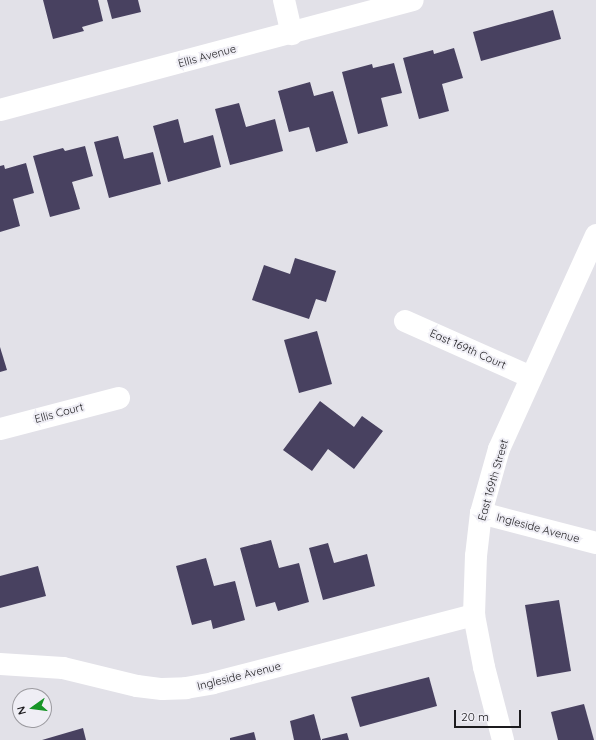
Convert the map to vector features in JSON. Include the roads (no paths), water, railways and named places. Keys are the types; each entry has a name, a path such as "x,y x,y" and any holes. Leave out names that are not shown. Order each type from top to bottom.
{"street":[{"path":"284,0 292,34"},
{"name":"Ellis Avenue","path":"0,110 292,34 413,0"},
{"name":"East 169th Street","path":"503,740 484,667 474,615 476,556 481,513 499,450 530,377 596,235"},
{"name":"East 169th Court","path":"405,321 530,377"},
{"name":"Ellis Court","path":"0,429 119,398"},
{"name":"Ingleside Avenue","path":"481,513 596,543"},
{"name":"Ingleside Avenue","path":"0,664 63,668 138,686 162,689 186,688 213,683 474,615"}]}
